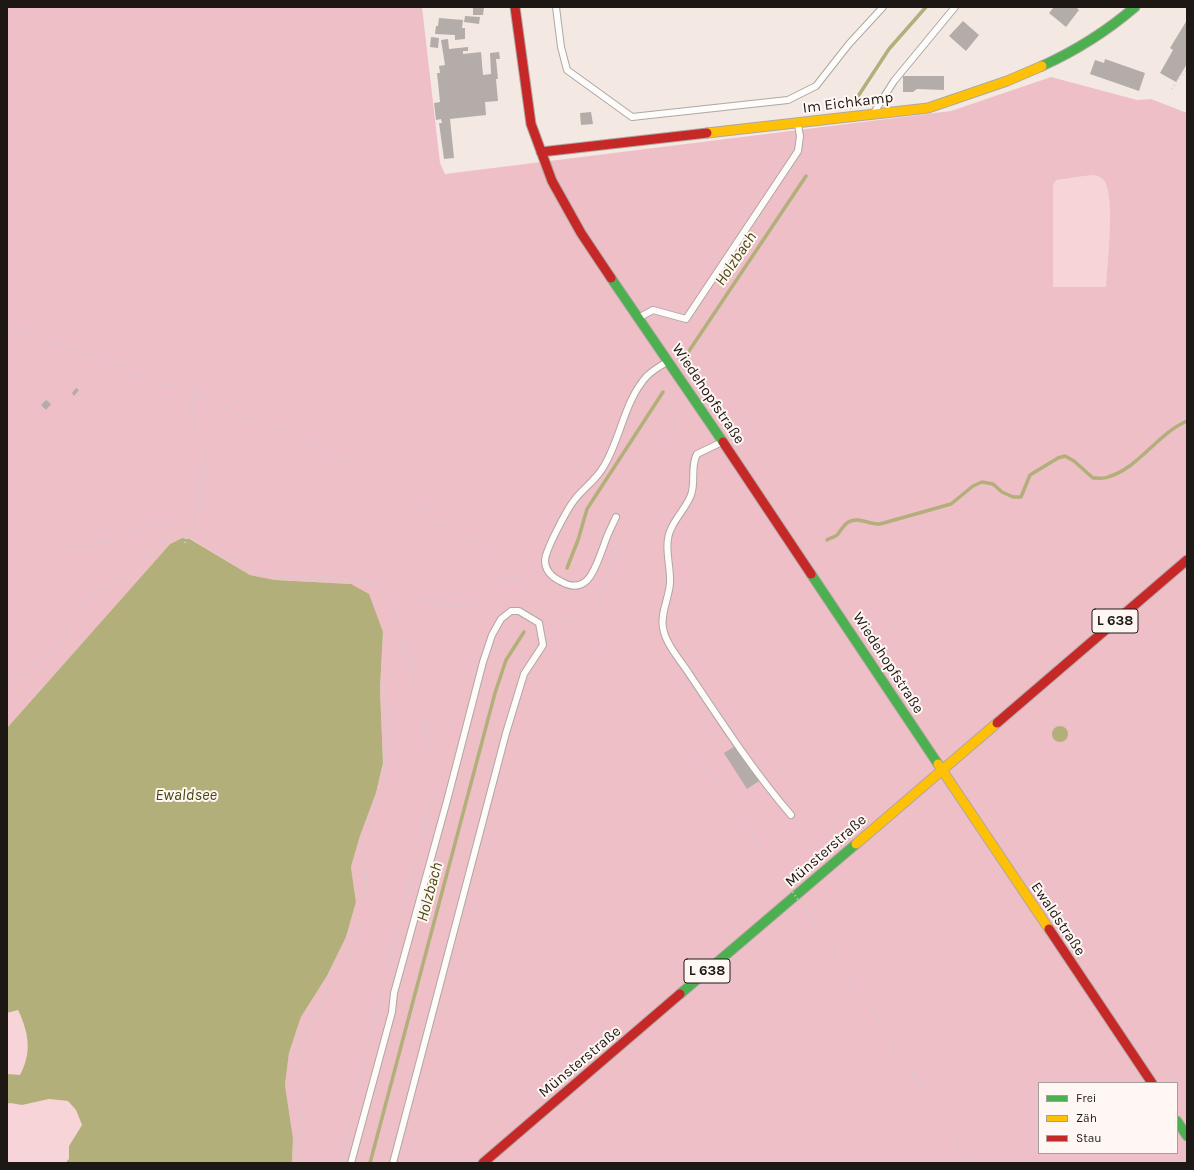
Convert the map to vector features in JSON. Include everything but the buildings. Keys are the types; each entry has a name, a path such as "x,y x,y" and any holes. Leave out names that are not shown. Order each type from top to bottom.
{"main road":[{"name":"Wiedehopfstraße","path":"515,7 532,124 552,181 581,233 693,397 941,770"},
{"name":"Im Eichkamp","path":"541,152 928,108 1013,78 1068,54 1120,20 1135,7"},
{"name":"Münsterstraße","path":"483,1163 1187,560"},
{"name":"Ewaldstraße","path":"941,770 1151,1082"},
{"path":"1178,1122 1187,1136"}],"lane":[{"path":"556,7 561,47 567,70 632,117 788,100 816,86 849,44 883,7"},
{"path":"873,114 894,81 955,7"},
{"path":"639,317 653,310 686,319 798,151 800,136 798,123"},
{"path":"616,517 594,571 588,580 580,585 572,586 554,578 546,566 545,559 547,551 569,509 576,498 604,467 633,396 647,376 668,361"},
{"path":"723,442 697,454 693,466 694,482 691,496 670,530 668,544 670,584 663,618 663,628 667,640 704,695 771,792 792,815"},
{"path":"351,1163 392,1012 394,993 448,796 482,662 492,635 501,619 511,611 519,611 539,623 543,645 524,674 506,733 393,1163"}],"path":[{"path":"1172,89 1187,69"},
{"path":"7,325 286,434 338,459 387,486 476,548 514,578 600,651 639,691 705,768 786,882 972,1163"},
{"path":"192,396 190,406 204,455 202,481 192,530"},
{"path":"600,651 597,606 613,563 616,550 616,517 622,500 662,438 693,397"},
{"path":"7,555 86,546 111,541 149,524 167,524 178,529 192,530 250,571 276,576 364,581 375,584 391,596 404,638 435,776 433,795 339,1163"},
{"path":"7,680 21,675 49,654 61,639 79,610 99,591 146,559 178,529"},
{"path":"185,543 186,530"},
{"path":"391,596 406,595 465,605 475,600 486,588 497,581 514,578"},
{"path":"296,1163 301,1098 297,1075 300,1046 318,1008 349,955 366,889 362,860 363,841 385,775 388,724 383,689 404,638"}],"shaded area":[{"path":"7,7 422,7 440,163 445,174 951,111 1051,77 1137,100 1151,99 1187,113 1187,1163 292,1163 293,1138 285,1085 289,1053 301,1017 327,976 346,937 356,902 351,867 360,836 376,793 383,763 380,689 383,632 351,584 275,580 250,575 191,539 182,538 170,544 7,728","holes":["1092,175 1100,177 1105,182 1110,203 1110,233 1106,287 1053,287 1053,184 1057,180"]},
{"path":"1092,175 1100,177 1105,182 1110,203 1110,233 1106,287 1053,287 1053,184 1058,180"},
{"path":"18,1010 25,1027 28,1043 28,1051 24,1068 20,1076 7,1074 7,1013"},
{"path":"49,1099 68,1101 76,1110 82,1125 69,1146 69,1160 65,1163 7,1163 7,1104 22,1105"}],"water":[{"name":"Ewaldsee","path":"182,538 190,539 250,575 275,580 351,584 369,594 383,632 380,689 383,763 376,793 360,836 351,867 356,902 346,937 327,976 301,1017 289,1053 285,1085 293,1138 292,1163 65,1163 69,1159 69,1146 82,1125 76,1110 68,1101 49,1099 22,1105 7,1104 7,1074 20,1075 24,1067 28,1051 28,1043 25,1027 18,1010 7,1013 7,728 170,544"},
{"path":"1060,726 1066,728 1068,734 1066,740 1060,742 1054,740 1052,734 1054,728"}],"waterway":[{"name":"Holzbach","path":"851,107 889,49 926,7"},
{"name":"Holzbach","path":"687,354 806,176"},
{"name":"Holzbach","path":"567,568 578,540 587,509 663,392"},
{"path":"827,540 837,535 848,522 854,520 880,524 951,504 973,486 982,482 993,484 1002,492 1013,497 1021,497 1030,475 1058,458 1065,456 1074,461 1093,478 1106,478 1119,473 1139,459 1166,434 1187,421"},
{"name":"Holzbach","path":"370,1163 495,693 506,660 524,632"}],"traffic: fast":[{"path":"1042,66 1067,54 1090,40 1135,7"},
{"path":"611,278 723,442"},
{"path":"811,574 938,764"},
{"path":"680,994 856,844"},
{"path":"1178,1122 1187,1136"}],"traffic: slow":[{"path":"707,133 928,108 1007,81 1042,66"},
{"path":"856,844 997,723"},
{"path":"938,764 1049,929"}],"traffic: jam":[{"path":"515,7 531,124 552,181 581,233 611,278"},
{"path":"541,152 707,133"},
{"path":"723,442 811,574"},
{"path":"997,723 1187,560"},
{"path":"1049,929 1151,1082"},
{"path":"483,1163 680,994"}]}
